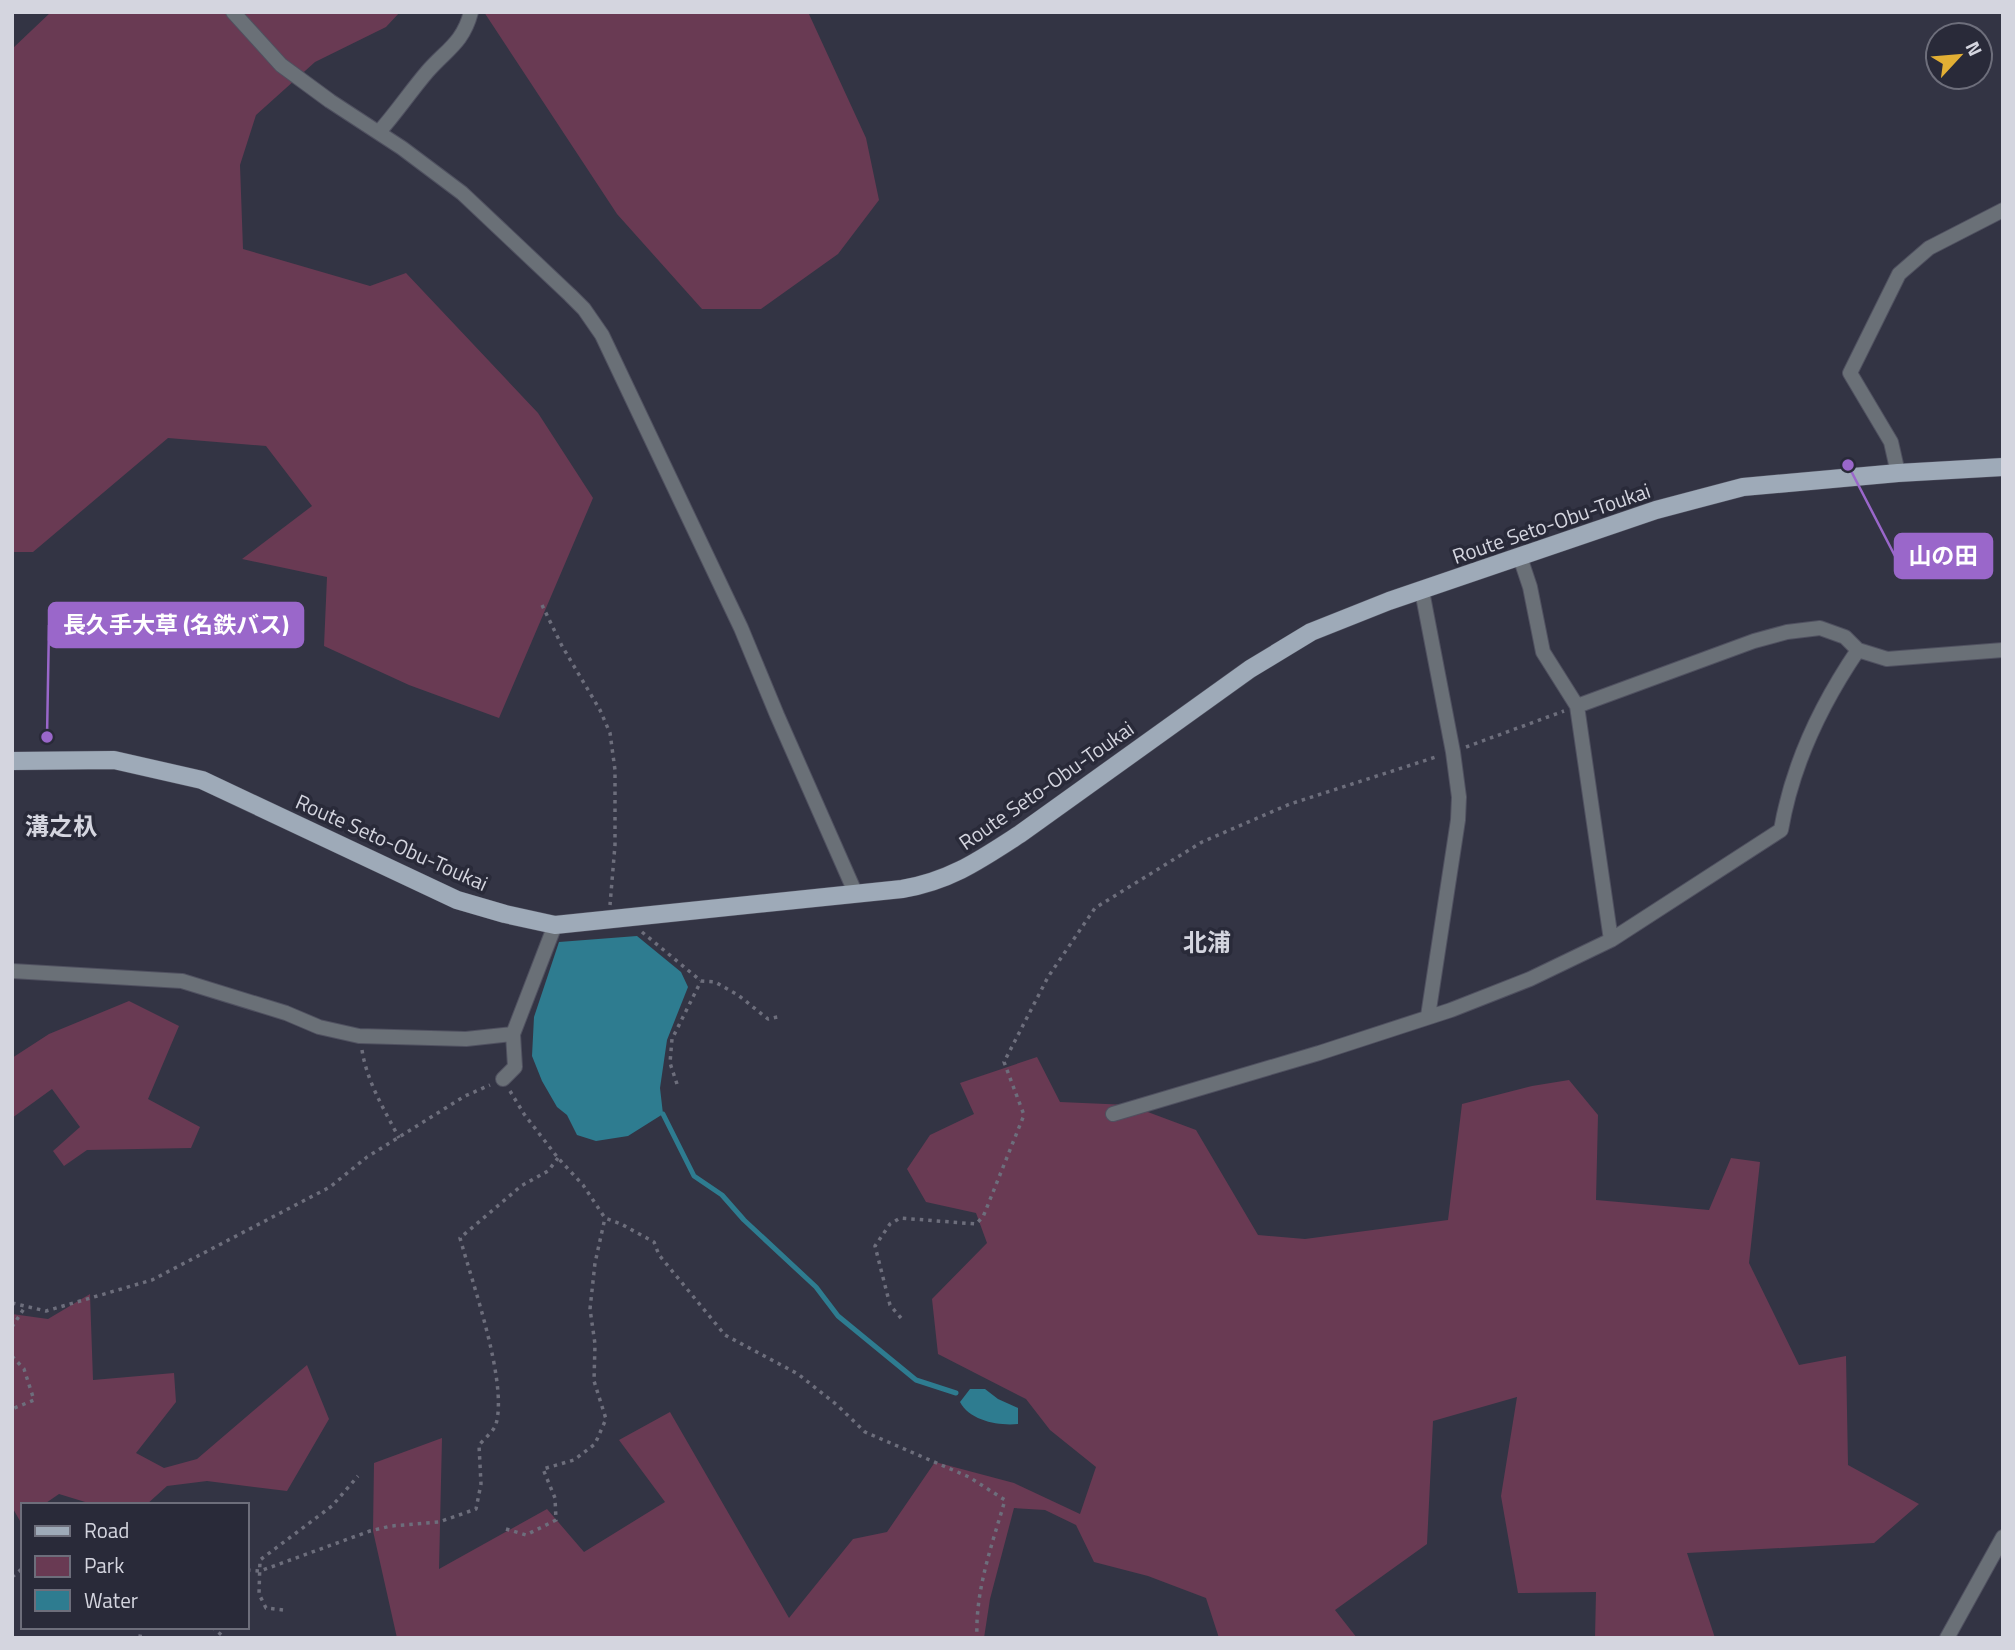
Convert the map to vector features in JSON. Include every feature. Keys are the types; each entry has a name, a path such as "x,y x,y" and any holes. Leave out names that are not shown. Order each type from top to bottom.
{"main road":[{"name":"Route Seto-Obu-Toukai","path":"12,761 114,760 202,780 457,900 555,925 902,889 928,884 962,870 1020,834 1260,663 1311,632 1389,601 1656,510 1743,487 2003,467"}],"street":[{"path":"233,12 281,65 462,193 584,309 602,335 730,604 855,892"},
{"path":"379,132 428,72 458,42 471,12"},
{"path":"1898,473 1891,442 1850,373 1899,274 1929,248 2003,210"},
{"path":"1520,557 1533,599 1543,652 1577,706 1611,940"},
{"path":"1422,591 1459,796 1458,820 1428,1016"},
{"path":"1577,706 1754,641 1787,632 1820,628 1844,637 1858,650 1887,659 2003,650"},
{"path":"1113,1114 1319,1053 1451,1010 1530,979 1611,940 1781,830 1786,802 1805,749 1839,678 1858,650"},
{"path":"503,1079 514,1067 513,1034 555,925"},
{"path":"12,971 182,981 286,1013 319,1027 359,1036 466,1039 513,1034"},
{"path":"1947,1638 2003,1537"}],"path":[{"path":"542,605 610,733 615,769 615,845 608,921"},
{"path":"901,1318 890,1306 875,1246 890,1224 900,1218 976,1224 983,1217 1024,1115 1004,1062 1048,977 1095,908 1202,842 1290,804 1453,752 1577,706"},
{"path":"630,917 643,933 701,981 715,982 738,995 768,1018 782,1016"},
{"path":"677,1084 670,1063 672,1039 701,981"},
{"path":"359,1036 373,1089 399,1138"},
{"path":"12,1303 47,1311 152,1280 330,1187 367,1157 465,1096 503,1079 524,1114 583,1185 605,1218 654,1242 659,1255 725,1335 798,1374 838,1405 866,1432 969,1477 1005,1500 982,1576 977,1638"},
{"path":"248,1570 260,1571 370,1531 391,1526 439,1522 476,1509 481,1484 479,1445 496,1426 498,1399 494,1363 460,1238 521,1186 548,1171 558,1158"},
{"path":"506,1529 526,1535 556,1520 555,1499 543,1469 574,1460 595,1444 607,1419 594,1381 595,1344 590,1309 595,1263 605,1218"},
{"path":"12,1327 25,1307"},
{"path":"12,1356 24,1369 34,1400 12,1409"},
{"path":"283,1610 266,1608 259,1594 260,1560 332,1506 358,1476"}],"green space":[{"path":"51,12 400,12 386,27 315,62 256,115 240,165 243,249 370,286 406,273 538,413 593,498 499,718 409,685 324,646 327,577 242,559 312,506 266,446 168,438 33,552 12,552 12,49"},
{"path":"484,12 808,12 866,138 879,200 838,254 761,309 702,309 617,214"},
{"path":"129,1001 179,1026 148,1099 200,1127 191,1148 87,1150 64,1166 53,1151 80,1127 52,1089 12,1118 12,1058 49,1034"},
{"path":"1037,1057 1060,1102 1129,1105 1196,1130 1258,1235 1305,1239 1448,1220 1462,1104 1532,1086 1569,1080 1598,1115 1596,1200 1709,1210 1731,1158 1760,1162 1749,1263 1799,1365 1846,1356 1848,1465 1919,1504 1874,1543 1687,1553 1715,1638 1595,1638 1596,1592 1518,1593 1501,1496 1517,1397 1433,1421 1427,1544 1335,1610 1357,1638 1219,1638 1206,1598 1148,1576 1094,1562 1076,1525 1045,1510 1014,1508 990,1599 984,1638 397,1638 373,1531 374,1463 442,1438 439,1569 547,1509 584,1552 665,1502 619,1440 670,1412 789,1618 853,1539 887,1532 935,1462 1014,1483 1080,1514 1096,1467 1050,1430 1026,1399 938,1354 932,1299 987,1243 976,1213 926,1202 907,1169 930,1135 974,1114 960,1083"},
{"path":"90,1294 93,1380 174,1373 176,1402 136,1453 164,1468 197,1459 307,1365 329,1419 287,1491 207,1481 167,1486 148,1503 88,1503 59,1494 46,1503 21,1503 20,1521 12,1507 12,1314 48,1319"}],"water":[{"path":"637,936 681,972 688,987 667,1040 660,1088 663,1114 628,1136 596,1141 577,1135 567,1115 557,1107 542,1081 532,1056 534,1017 559,942"},
{"path":"970,1389 985,1389 998,1399 1018,1408 1018,1424 994,1423 971,1414 960,1402"}],"waterway":[{"path":"663,1114 694,1176 722,1195 744,1220 816,1287 838,1316 916,1380 956,1393"}],"place":[{"name":"山の田","path":"1848,465"},
{"name":"長久手大草 (名鉄バス)","path":"47,737"}],"district":[{"name":"溝之杁","path":"61,826"},
{"name":"北浦","path":"1207,942"}]}
